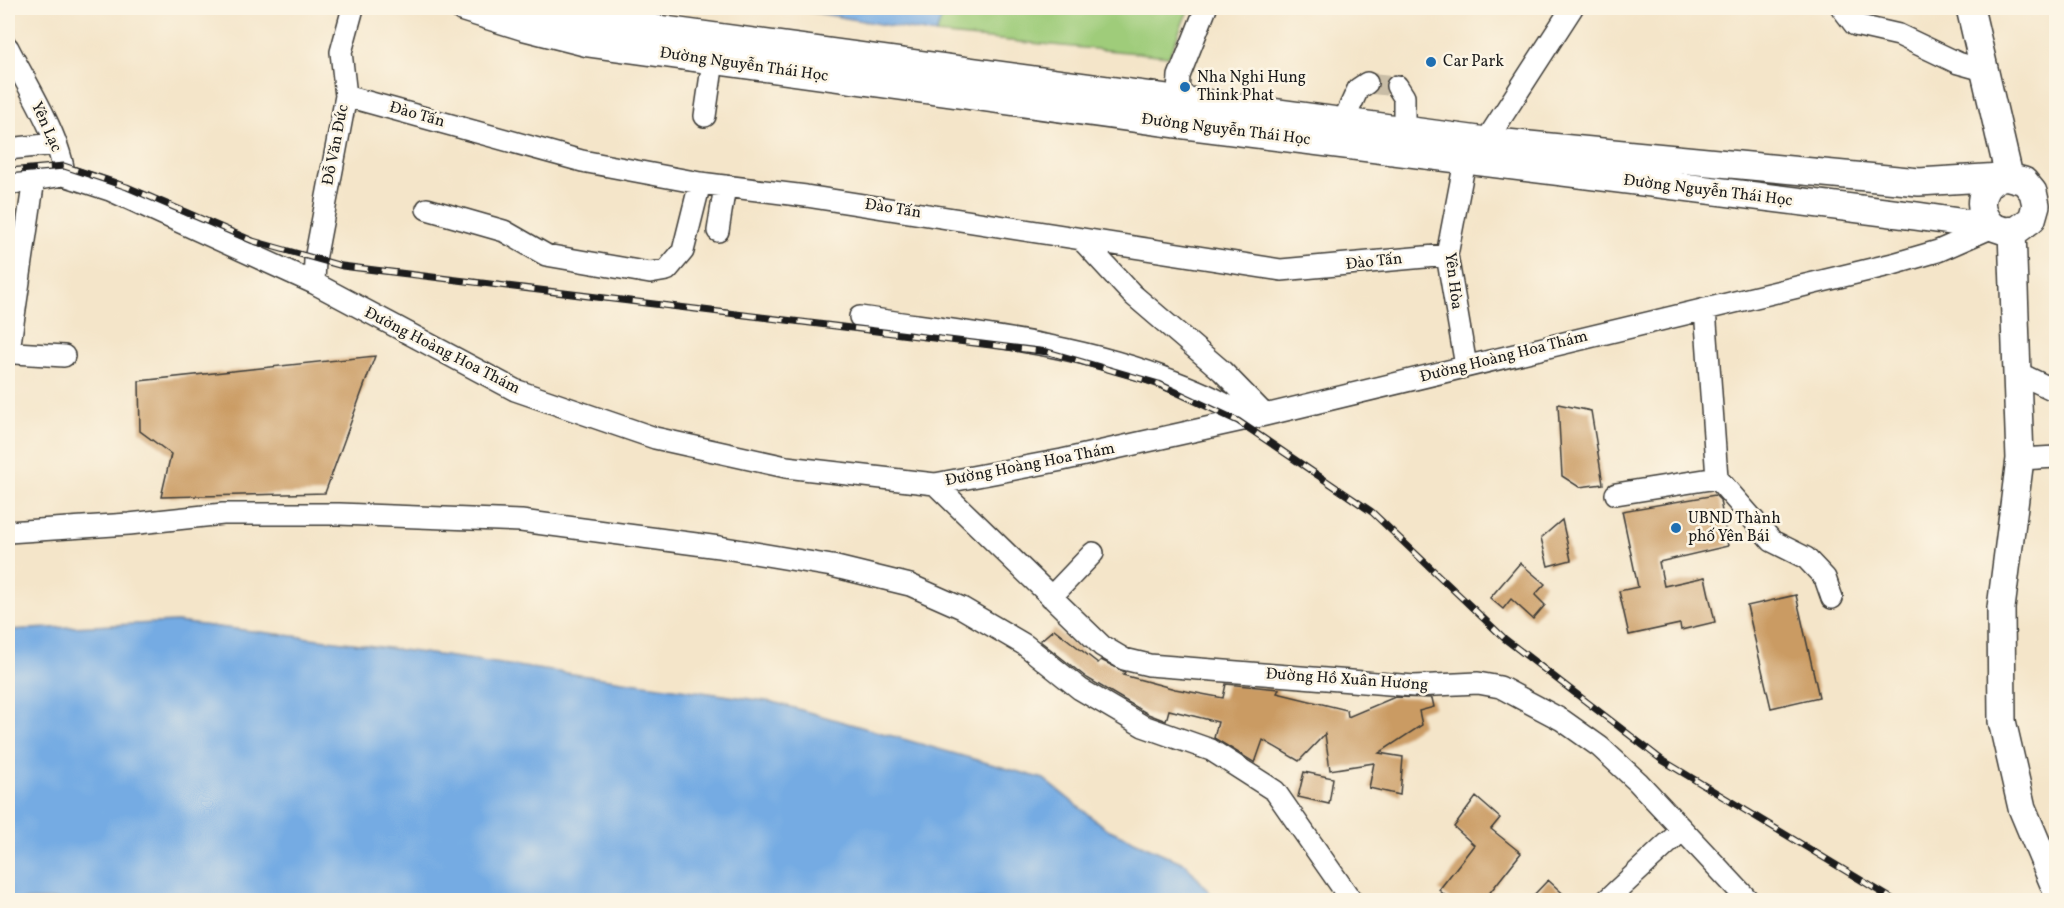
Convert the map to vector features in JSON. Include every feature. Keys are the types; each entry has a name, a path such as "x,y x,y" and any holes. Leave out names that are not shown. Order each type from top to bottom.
{"main road":[{"name":"Đường Nguyễn Thái Học","path":"464,8 588,43 713,61 1177,113 1342,124 1486,141 1919,182 2011,178"},
{"name":"Đường Nguyễn Thái Học","path":"539,8 591,20 1465,161 2009,229"},
{"path":"1970,8 1987,70 2011,178 2033,192 2036,206 2032,219 2009,229"},
{"path":"2056,198 2011,178 1989,184 1981,199 1984,217 2009,229 2056,212"},
{"path":"2009,229 2018,373 2020,459 2001,608 2002,721 2022,808 2056,889"}],"street":[{"name":"Đỗ Văn Đức","path":"314,283 315,260 346,96 341,52 352,8"},
{"path":"1177,113 1179,76 1206,8"},
{"path":"1486,141 1572,8"},
{"path":"1842,8 1855,25 1899,35 1958,63 1987,70"},
{"name":"Yên Lạc","path":"8,48 45,118 64,175"},
{"path":"705,116 713,61"},
{"path":"1342,124 1358,89 1367,83"},
{"path":"1397,86 1404,97 1404,130"},
{"name":"Đào Tấn","path":"346,96 582,161 700,183 993,224 1083,241 1281,270 1447,255"},
{"path":"8,149 55,144"},
{"name":"Yên Hòa","path":"1465,161 1447,255 1466,366"},
{"path":"8,184 64,175"},
{"name":"Đường Hoàng Hoa Thám","path":"64,175 110,190 314,283 515,390 654,438 786,467 934,484 1062,460 1257,417 1938,251 2009,229"},
{"path":"34,179 9,350 15,353 64,356"},
{"path":"427,209 504,231 546,255 650,273 667,270 683,251 700,183"},
{"path":"718,231 725,186"},
{"path":"1083,241 1132,294 1222,371 1257,417"},
{"path":"1705,309 1717,477 1772,541 1806,558 1825,578 1832,598"},
{"path":"860,317 1023,339 1104,357 1224,401 1257,417"},
{"path":"2018,373 2056,391"},
{"path":"2020,459 2056,458"},
{"path":"1616,494 1717,477"},
{"name":"Đường Hồ Xuân Hương","path":"934,484 1101,646 1136,663 1414,686 1478,683 1500,687 1562,720 1600,747 1638,782 1681,831 1748,900"},
{"path":"8,532 129,524 223,514 339,514 521,521 719,547 832,566 910,585 962,608 1025,645 1080,688 1143,726 1211,750 1275,791 1350,900"},
{"path":"1051,597 1093,553"},
{"path":"1607,900 1681,831"}],"green space":[{"path":"943,8 1189,8 1169,56 936,34"}],"water":[{"path":"789,8 945,8 936,34"},
{"path":"177,622 352,643 773,702 1044,779 1105,828 1186,864 1216,900 8,900 8,630"}],"building":[{"path":"375,356 325,493 161,497 171,454 140,431 139,381"},
{"path":"1558,404 1591,411 1603,484 1579,487 1562,476"},
{"path":"1715,495 1720,500 1728,546 1659,562 1664,586 1705,577 1715,622 1681,630 1680,624 1629,635 1619,591 1638,587 1622,511"},
{"path":"1562,520 1571,560 1548,566 1541,538"},
{"path":"1520,563 1545,584 1535,595 1545,605 1533,619 1511,599 1503,609 1490,598"},
{"path":"1796,595 1819,697 1771,708 1747,606"},
{"path":"1054,629 1098,663 1101,660 1125,672 1123,675 1175,689 1223,698 1226,684 1279,689 1277,693 1347,710 1348,717 1395,697 1432,698 1434,707 1419,711 1422,725 1379,753 1403,757 1400,795 1369,788 1374,763 1330,770 1325,734 1299,761 1263,740 1255,763 1214,738 1218,722 1169,710 1166,721 1148,714 1087,678 1040,641"},
{"path":"1304,772 1333,778 1329,804 1298,797"},
{"path":"1476,797 1500,818 1491,829 1521,853 1484,900 1450,900 1439,890 1474,845 1454,827"},
{"path":"1548,880 1570,900 1529,900"}],"tunnel":[{"path":"1367,83 1397,86"}],"railway":[{"path":"8,171 64,166 127,187 253,241 342,266 1048,352 1159,384 1238,421 1372,512 1505,639 1662,760 1894,900"}],"place":[{"name":"Car Park","path":"1431,62"},
{"name":"Nha Nghi Hung Think Phat","path":"1185,87"},
{"name":"UBND Thành phố Yên Bái","path":"1676,528"}]}
